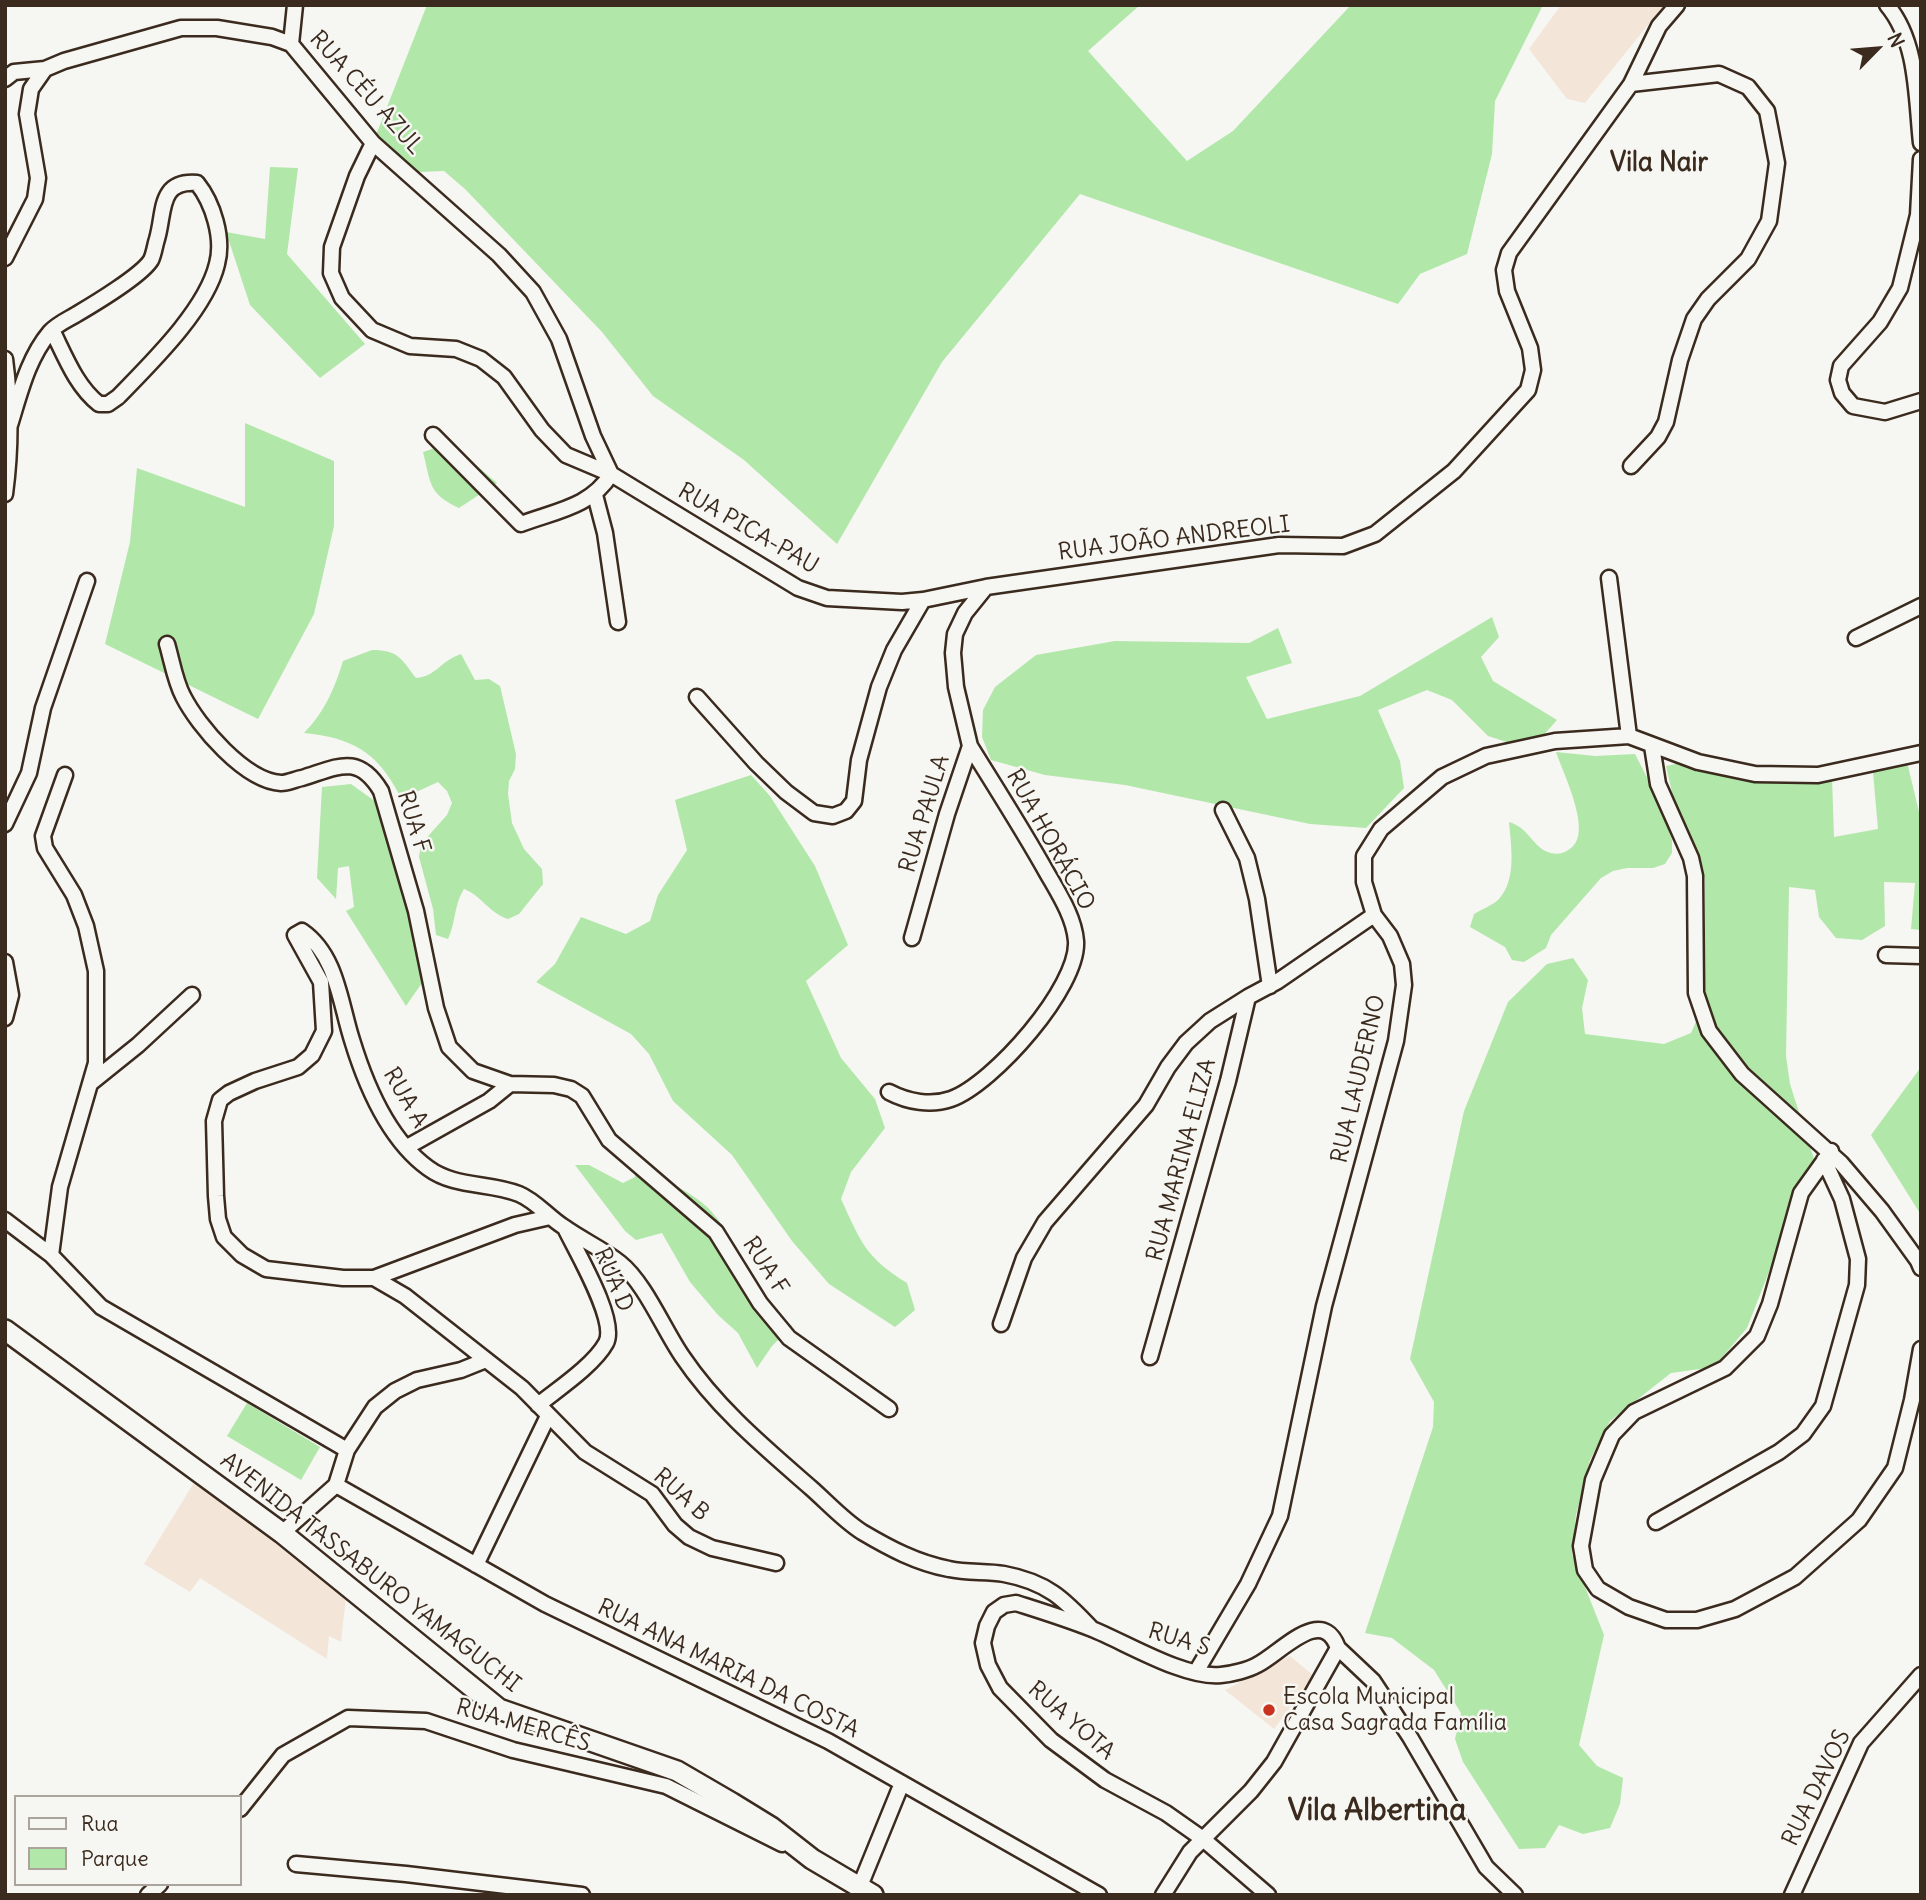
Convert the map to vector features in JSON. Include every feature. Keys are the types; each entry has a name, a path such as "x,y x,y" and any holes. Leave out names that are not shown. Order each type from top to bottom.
{"street":[{"path":"291,44 295,5"},
{"name":"RUA JOÃO ANDREOLI","path":"953,593 1279,545 1343,546 1375,534 1454,471 1528,390 1533,370 1530,348 1507,291 1504,270 1509,253 1632,84 1658,26 1677,5"},
{"path":"1887,5 1896,16 1911,50 1921,143"},
{"name":"RUA CÉU AZUL","path":"5,79 14,72 45,69 64,61 181,28 217,28 272,37 291,44 373,143 499,255 533,292 559,339 593,436 611,474"},
{"path":"5,258 35,199 38,178 27,114 31,89 45,69"},
{"path":"1631,466 1658,437 1666,422 1680,360 1694,319 1708,299 1748,259 1769,221 1777,163 1767,110 1748,87 1719,74 1632,84"},
{"name":"RUA PICA-PAU","path":"373,143 357,176 332,247 331,273 342,298 372,330 410,346 456,349 481,359 504,377 542,430 566,455 588,467 611,474 797,588 827,598 902,602 953,593"},
{"path":"1921,159 1918,215 1900,288 1880,322 1841,366 1838,380 1842,393 1853,406 1885,412 1921,401"},
{"path":"10,422 37,351 52,330 114,291 150,261 161,226 164,202 172,188 183,182 197,183 205,193 217,225 218,263 186,324 118,397 108,404 99,404 89,396 78,381 52,330"},
{"path":"5,359 10,422 10,453 5,494"},
{"path":"433,435 522,524 584,502 595,495 611,474"},
{"path":"595,495 605,533 618,622"},
{"path":"1609,578 1629,736 1698,762 1755,774 1818,775 1921,753"},
{"path":"5,824 29,773 43,708 87,581"},
{"name":"RUA PAULA","path":"912,939 947,814 970,746 956,687 953,653 955,634 965,613 986,587"},
{"path":"697,697 786,792 814,813 833,816 846,811 854,801 859,760 879,687 894,650 923,600"},
{"path":"1856,638 1921,606"},
{"name":"RUA F","path":"167,644 181,693 192,711 212,737 244,766 260,776 282,783 335,768 356,766 372,775 381,791 416,911 436,1008 449,1047 473,1071 510,1084 554,1085 571,1089 582,1097 609,1140 716,1233 760,1303 789,1338 889,1409"},
{"name":"RUA LAUDERNO","path":"1196,1672 1248,1584 1280,1516 1324,1306 1396,1041 1404,985 1402,964 1390,936 1374,915 1364,882 1364,856 1381,830 1442,778 1486,756 1555,741 1629,736"},
{"name":"RUA HORÁCIO","path":"889,1092 911,1101 949,1100 969,1091 989,1076 1047,1011 1070,968 1076,943 1069,912 1025,833 970,746"},
{"path":"1652,746 1658,784 1691,858 1695,876 1696,993 1709,1031 1742,1074 1882,1211 1921,1268"},
{"path":"51,1255 60,1186 96,1063 96,971 86,926 74,895 45,848 43,836 65,775"},
{"path":"1223,810 1247,858 1257,899 1270,986"},
{"path":"1001,1324 1024,1258 1045,1222 1146,1105 1186,1043 1210,1021 1270,986 1374,915"},
{"name":"RUA A","path":"374,1278 343,1278 266,1269 242,1255 224,1237 218,1219 214,1121 220,1100 255,1081 298,1067 312,1055 324,1031 321,982 295,935 302,931 327,959 334,975 352,1041 372,1096 407,1147 427,1167 448,1180 502,1188 523,1195 565,1228 588,1240 623,1265 643,1292 683,1358 732,1419 859,1530 914,1560 950,1569 1005,1574 1039,1584 1064,1598 1092,1629"},
{"path":"1886,955 1921,956"},
{"path":"5,962 11,995 5,1018"},
{"path":"92,1082 138,1045 192,995"},
{"name":"RUA MARINA ELIZA","path":"1150,1357 1228,1081 1248,997"},
{"path":"407,1147 489,1101 510,1084"},
{"path":"1828,1156 1801,1193 1770,1304 1757,1336 1725,1368 1634,1412 1612,1435 1593,1480 1581,1546 1585,1570 1598,1589 1629,1607 1666,1620 1697,1620 1735,1609 1795,1577 1859,1520 1895,1468 1921,1349"},
{"path":"1656,1522 1779,1452 1803,1434 1823,1406 1857,1285 1858,1259 1828,1156"},
{"path":"374,1278 515,1225 550,1217"},
{"path":"5,1220 51,1255 101,1307 347,1450"},
{"name":"RUA D","path":"476,1565 543,1410 607,1342 609,1328 601,1301 565,1228"},
{"name":"RUA B","path":"374,1278 405,1296 486,1360 543,1410 585,1452 652,1494 675,1525 688,1537 712,1548 776,1563"},
{"name":"AVENIDA TASSABURO YAMAGUCHI","path":"5,1330 282,1533 499,1709 677,1772 771,1827 812,1859 867,1890"},
{"path":"282,1533 336,1485 347,1450 375,1407 395,1391 417,1380 461,1370 486,1360"},
{"name":"RUA ANA MARIA DA COSTA","path":"336,1485 545,1604 828,1741 1099,1895"},
{"name":"RUA YOTA","path":"1092,1629 1016,1603 1004,1605 994,1612 987,1626 983,1643 988,1665 1000,1688 1051,1740 1105,1780 1166,1813 1203,1839"},
{"name":"RUA S","path":"1092,1629 1142,1654 1196,1672 1220,1675 1256,1666 1309,1631 1320,1628 1328,1631 1338,1648"},
{"path":"1163,1895 1190,1852 1251,1791 1274,1762 1338,1648 1373,1681 1410,1737 1486,1867 1515,1895"},
{"name":"RUA DAVOS","path":"1792,1895 1861,1742 1921,1675"},
{"name":"RUA MERCÊS","path":"242,1806 283,1755 348,1718 426,1721 513,1750 666,1786 812,1859"},
{"path":"867,1890 902,1783"},
{"path":"1203,1839 1268,1895"},
{"path":"296,1864 582,1895"}],"shaded area":[{"path":"1561,5 1664,5 1585,103 1567,99 1529,49"},
{"path":"195,1481 346,1597 341,1642 329,1636 327,1659 200,1578 190,1592 144,1564"},
{"name":"Escola Municipal Casa Sagrada Família","path":"1290,1656 1314,1676 1274,1729 1225,1690"}],"green space":[{"path":"427,5 1140,5 1088,51 1187,161 1233,131 1351,5 1543,5 1495,101 1492,154 1467,254 1420,274 1398,304 1080,194 942,362 837,544 744,460 653,396 602,332 465,189 444,171 418,172 376,135"},
{"path":"270,167 298,168 287,254 365,344 320,378 250,305 226,232 265,239"},
{"path":"245,423 334,461 334,526 314,614 258,719 105,644 130,542 137,468 245,507"},
{"path":"450,443 497,483 459,508 441,498 432,486 423,452"},
{"path":"1492,617 1499,637 1481,657 1493,681 1557,720 1540,739 1513,744 1488,736 1452,700 1427,690 1378,710 1400,761 1404,788 1366,828 1310,824 1125,785 1045,775 991,760 982,737 983,710 995,687 1036,655 1115,641 1249,643 1278,628 1292,663 1246,677 1267,719 1360,696"},
{"path":"372,650 394,654 416,678 429,674 461,654 475,680 489,679 500,686 516,754 508,794 512,823 524,849 542,869 543,884 519,914 508,919 501,916 464,889 448,939 436,935 433,909 419,857 421,844 447,815 452,803 447,791 438,782 414,793 399,794 381,767 361,749 336,739 304,733 328,700 343,661"},
{"path":"1556,752 1595,756 1635,754 1660,803 1672,840 1672,853 1665,864 1653,868 1613,871 1601,878 1551,935 1546,948 1524,962 1512,960 1505,947 1470,927 1474,914 1491,905 1505,891 1512,862 1509,822 1551,853 1566,851 1577,840 1578,816"},
{"path":"1906,758 1921,820 1921,930 1911,929 1915,883 1884,882 1885,926 1862,940 1836,938 1819,917 1815,890 1789,887 1786,1056 1790,1084 1815,1162 1789,1206 1779,1246 1747,1328 1714,1367 1671,1373 1610,1421 1590,1460 1576,1515 1572,1554 1604,1635 1579,1745 1597,1766 1623,1778 1620,1804 1610,1828 1583,1834 1559,1825 1545,1848 1519,1849 1463,1762 1455,1739 1461,1713 1434,1670 1392,1638 1365,1633 1433,1427 1434,1402 1410,1359 1464,1111 1508,1002 1547,964 1573,958 1588,980 1582,1008 1585,1034 1664,1044 1691,1033 1705,1001 1705,880 1697,851 1673,797 1666,766 1690,761 1832,778 1834,837 1878,829 1873,772"},
{"path":"751,775 770,796 815,866 848,945 806,981 841,1058 875,1099 885,1128 851,1172 841,1199 854,1227 873,1256 907,1283 915,1310 895,1327 829,1284 792,1241 732,1155 673,1101 649,1054 631,1034 536,982 555,964 581,917 626,934 650,921 658,895 687,850 675,800"},
{"path":"351,784 376,802 435,964 406,1006 346,911 354,907 349,866 338,868 336,899 317,878 322,787"},
{"path":"1921,1067 1921,1215 1871,1135"},
{"path":"637,1156 654,1172 693,1196 711,1211 768,1301 792,1326 772,1346 757,1368 738,1333 718,1315 690,1282 662,1233 636,1240 625,1231 575,1165 589,1165 623,1183 635,1177"},
{"path":"247,1403 320,1447 301,1480 227,1436"}],"place":[{"name":"Escola Municipal Casa Sagrada Família","path":"1269,1710"}],"district":[{"name":"Vila Nair","path":"1659,164"},
{"name":"Vila Albertina","path":"1377,1811"}]}
